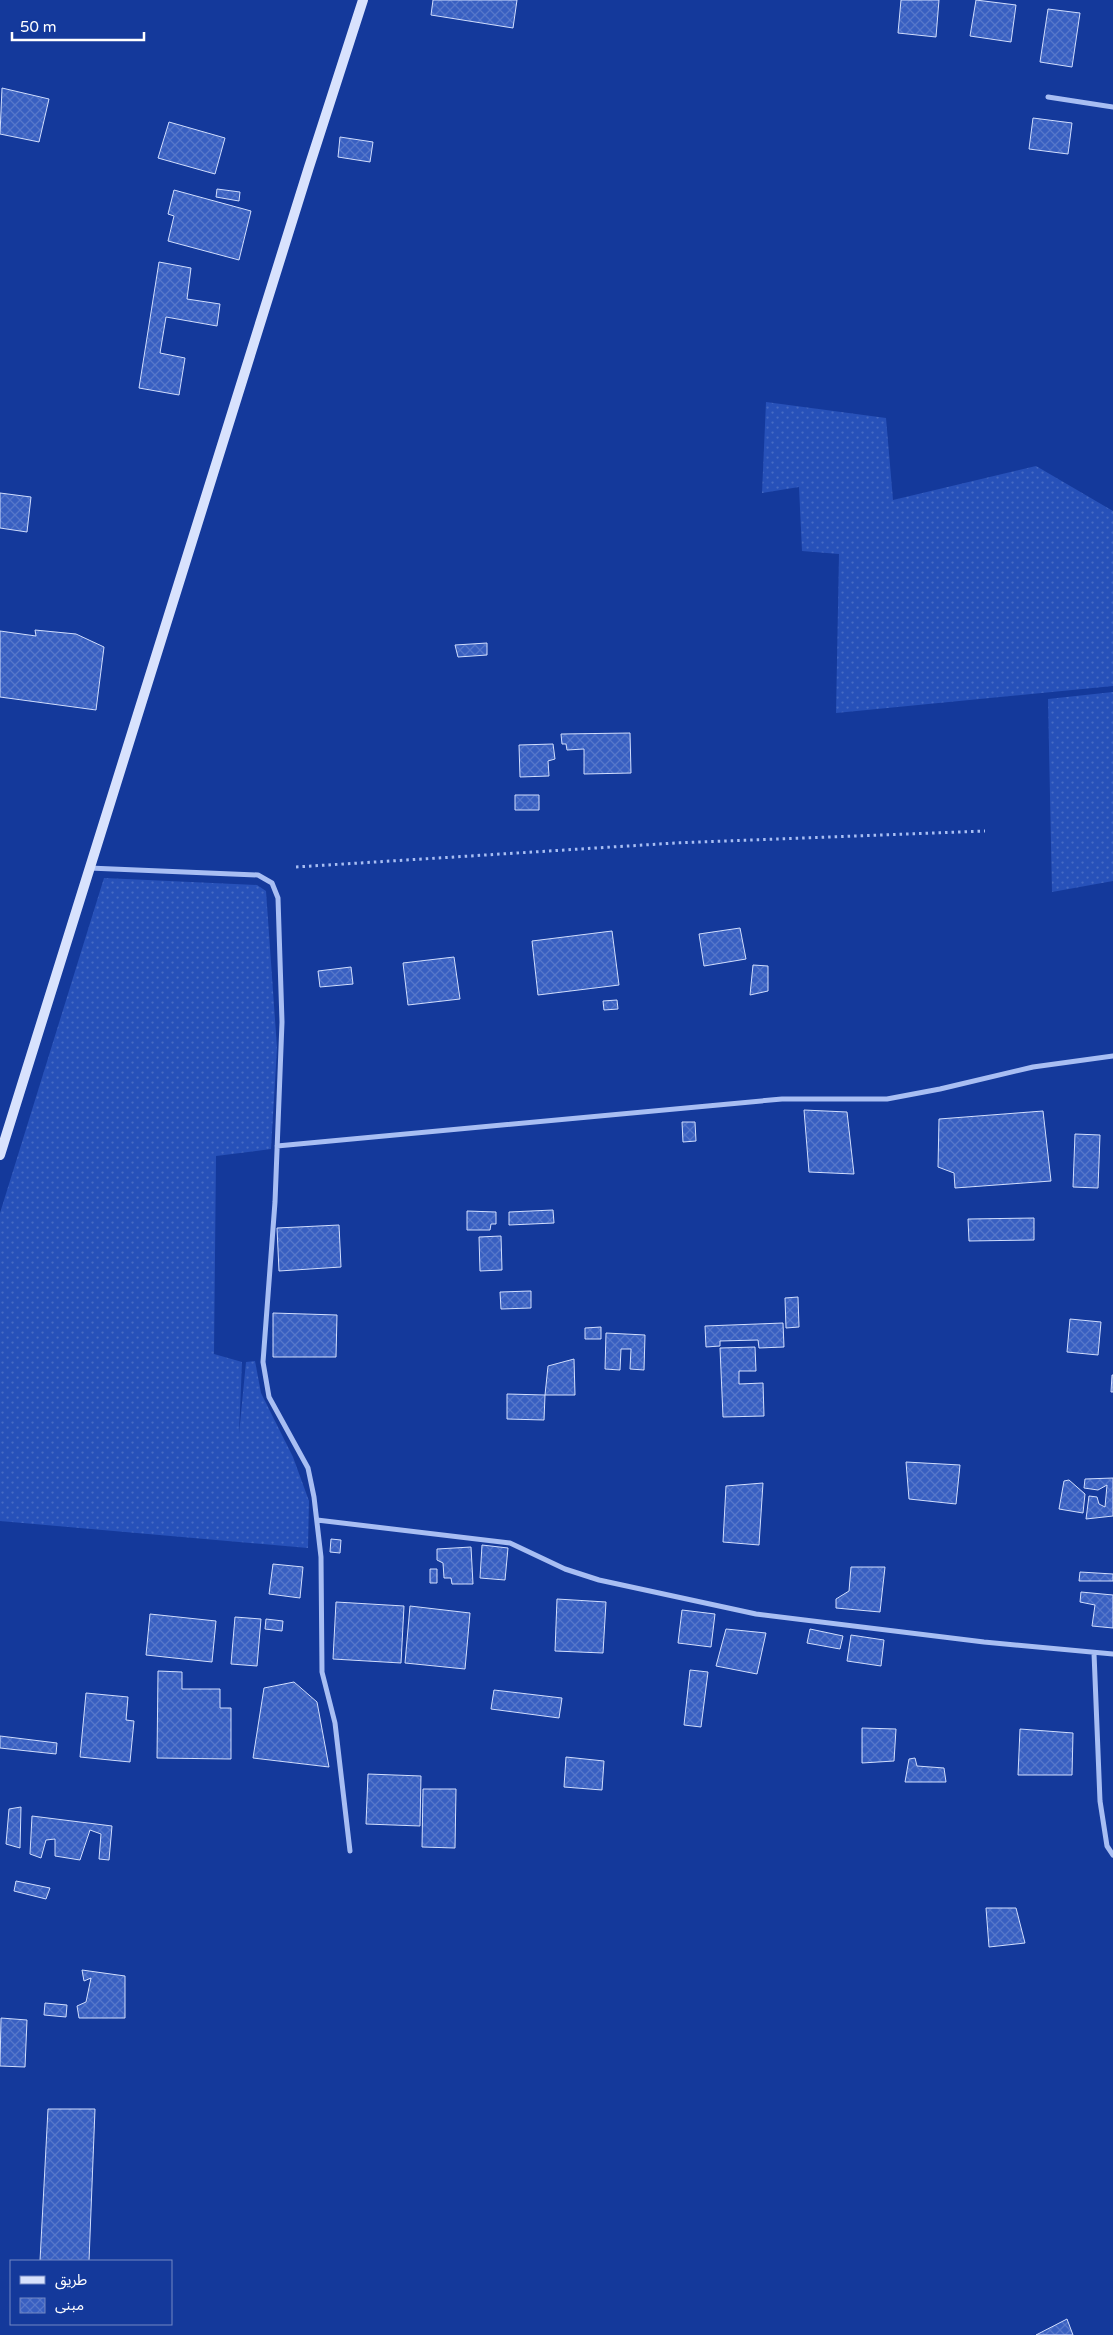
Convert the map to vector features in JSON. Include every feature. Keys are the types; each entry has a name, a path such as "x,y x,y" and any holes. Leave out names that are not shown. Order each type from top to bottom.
{"street":[{"path":"0,1155 300,195 363,0"},
{"path":"1048,97 1113,107"},
{"path":"89,868 258,875 272,883 278,898 282,1022 277,1146 263,1362 269,1397 308,1468 321,1557 322,1672 335,1723 350,1852"},
{"path":"277,1146 782,1099 887,1099 940,1089 1033,1067 1113,1056"},
{"path":"317,1520 510,1544 566,1569 599,1580 756,1614 1113,1654"},
{"path":"1094,1653 1100,1801 1107,1846 1113,1854"}],"path":[{"path":"296,867 665,843 985,831"}],"shaded area":[{"path":"766,402 886,418 893,500 1036,466 1113,511 1113,686 836,713 839,554 802,551 799,487 762,493"},
{"path":"1113,692 1113,881 1052,892 1048,699"},
{"path":"104,878 257,885 266,891 277,1048 271,1149 216,1156 214,1354 242,1362 239,1434 246,1362 255,1361 261,1393 293,1457 309,1501 308,1548 0,1521 0,1213"}],"building":[{"path":"433,0 517,0 513,28 431,15"},
{"path":"901,0 939,0 936,37 898,33"},
{"path":"976,0 1016,5 1011,42 970,36"},
{"path":"1048,9 1080,13 1072,67 1040,62"},
{"path":"2,88 49,99 39,142 0,134"},
{"path":"1033,118 1072,123 1068,154 1029,149"},
{"path":"169,122 225,138 215,174 158,158"},
{"path":"340,137 373,142 370,162 338,157"},
{"path":"217,189 240,192 239,201 216,197"},
{"path":"174,190 251,211 239,260 168,241 174,216 168,214"},
{"path":"159,262 191,268 187,299 220,304 217,326 166,317 160,353 185,358 179,395 139,388"},
{"path":"0,493 31,497 27,532 0,528"},
{"path":"35,630 76,634 104,647 96,710 0,697 0,631 36,636"},
{"path":"487,643 487,655 458,657 455,645"},
{"path":"630,733 631,773 584,774 584,749 567,750 566,744 562,744 561,734"},
{"path":"553,744 555,759 548,761 549,776 520,777 519,745"},
{"path":"515,795 539,795 539,810 515,810"},
{"path":"740,928 746,959 704,966 699,934"},
{"path":"612,931 619,985 538,995 532,941"},
{"path":"454,957 460,999 408,1005 403,963"},
{"path":"753,965 768,966 768,991 750,995"},
{"path":"351,967 353,984 320,987 318,971"},
{"path":"617,1000 618,1009 604,1010 603,1001"},
{"path":"804,1110 847,1112 854,1174 809,1172"},
{"path":"1043,1111 1051,1181 955,1188 954,1173 938,1167 939,1119"},
{"path":"682,1122 695,1122 696,1141 683,1142"},
{"path":"1075,1134 1100,1135 1098,1188 1073,1187"},
{"path":"553,1210 554,1223 509,1225 509,1212"},
{"path":"467,1211 496,1212 496,1224 491,1224 490,1230 467,1230"},
{"path":"1034,1218 1034,1240 969,1241 968,1219"},
{"path":"339,1225 341,1267 279,1271 277,1228"},
{"path":"501,1236 502,1270 480,1271 479,1237"},
{"path":"531,1291 531,1308 501,1309 500,1292"},
{"path":"798,1297 799,1327 786,1328 785,1298"},
{"path":"273,1313 337,1315 336,1357 273,1357"},
{"path":"1070,1319 1101,1322 1098,1355 1067,1352"},
{"path":"783,1323 784,1347 759,1348 758,1340 720,1341 720,1346 706,1347 705,1326"},
{"path":"601,1327 601,1339 585,1339 585,1328"},
{"path":"606,1333 645,1335 644,1370 630,1369 631,1349 621,1349 620,1370 605,1369"},
{"path":"755,1347 756,1371 739,1371 739,1384 763,1383 764,1416 723,1417 720,1348"},
{"path":"574,1359 575,1395 545,1395 548,1366"},
{"path":"1112,1375 1113,1392 1111,1392"},
{"path":"507,1394 545,1395 544,1420 507,1419"},
{"path":"906,1462 960,1465 956,1504 909,1499"},
{"path":"1113,1478 1113,1516 1086,1519 1089,1496 1097,1497 1099,1504 1105,1507 1107,1485 1098,1490 1084,1488 1085,1479"},
{"path":"1069,1480 1085,1494 1083,1513 1059,1509 1064,1481"},
{"path":"763,1483 759,1545 723,1542 726,1486"},
{"path":"331,1539 341,1540 340,1553 330,1552"},
{"path":"482,1545 508,1548 505,1580 480,1578"},
{"path":"471,1547 473,1584 452,1584 451,1578 444,1578 443,1563 437,1560 437,1549"},
{"path":"273,1564 303,1567 300,1598 269,1594"},
{"path":"851,1567 885,1567 880,1612 836,1608 836,1599 849,1591"},
{"path":"430,1569 437,1569 437,1583 430,1583"},
{"path":"1080,1572 1113,1574 1113,1581 1079,1581"},
{"path":"1081,1592 1113,1595 1113,1628 1092,1626 1095,1605 1080,1602"},
{"path":"557,1599 606,1602 603,1653 555,1651"},
{"path":"336,1602 404,1606 401,1663 333,1659"},
{"path":"410,1606 470,1613 465,1669 405,1663"},
{"path":"682,1610 715,1614 711,1647 678,1643"},
{"path":"150,1614 216,1621 212,1662 146,1655"},
{"path":"235,1617 261,1619 257,1666 231,1664"},
{"path":"266,1619 283,1621 282,1631 265,1629"},
{"path":"726,1629 766,1633 757,1674 716,1666"},
{"path":"810,1629 843,1636 840,1649 807,1643"},
{"path":"851,1635 884,1640 881,1666 847,1661"},
{"path":"690,1670 708,1672 701,1727 684,1725"},
{"path":"158,1671 182,1672 182,1689 220,1689 220,1708 231,1708 231,1759 157,1758"},
{"path":"294,1682 317,1702 329,1767 253,1758 264,1688"},
{"path":"494,1690 562,1698 559,1718 491,1709"},
{"path":"86,1693 128,1697 126,1720 134,1721 130,1762 80,1757"},
{"path":"862,1728 896,1729 894,1761 862,1763"},
{"path":"1020,1729 1073,1733 1072,1775 1018,1775"},
{"path":"0,1736 57,1743 56,1754 0,1748"},
{"path":"566,1757 604,1761 602,1790 564,1787"},
{"path":"915,1758 917,1766 944,1768 946,1782 905,1782 909,1759"},
{"path":"368,1774 421,1776 420,1826 366,1824"},
{"path":"423,1789 456,1789 455,1848 422,1847"},
{"path":"21,1807 20,1848 6,1844 9,1809"},
{"path":"32,1816 112,1826 109,1860 99,1859 101,1834 90,1830 80,1860 55,1856 55,1839 46,1840 41,1858 30,1854"},
{"path":"16,1881 50,1888 46,1899 14,1891"},
{"path":"986,1908 1016,1908 1025,1943 989,1947"},
{"path":"82,1970 125,1976 125,2018 79,2018 77,2006 86,2002 91,1978 84,1981"},
{"path":"45,2003 67,2005 66,2017 44,2015"},
{"path":"1,2018 27,2020 25,2067 0,2066"},
{"path":"48,2109 95,2109 89,2260 40,2260"},
{"path":"1067,2319 1073,2335 1036,2335"}]}
